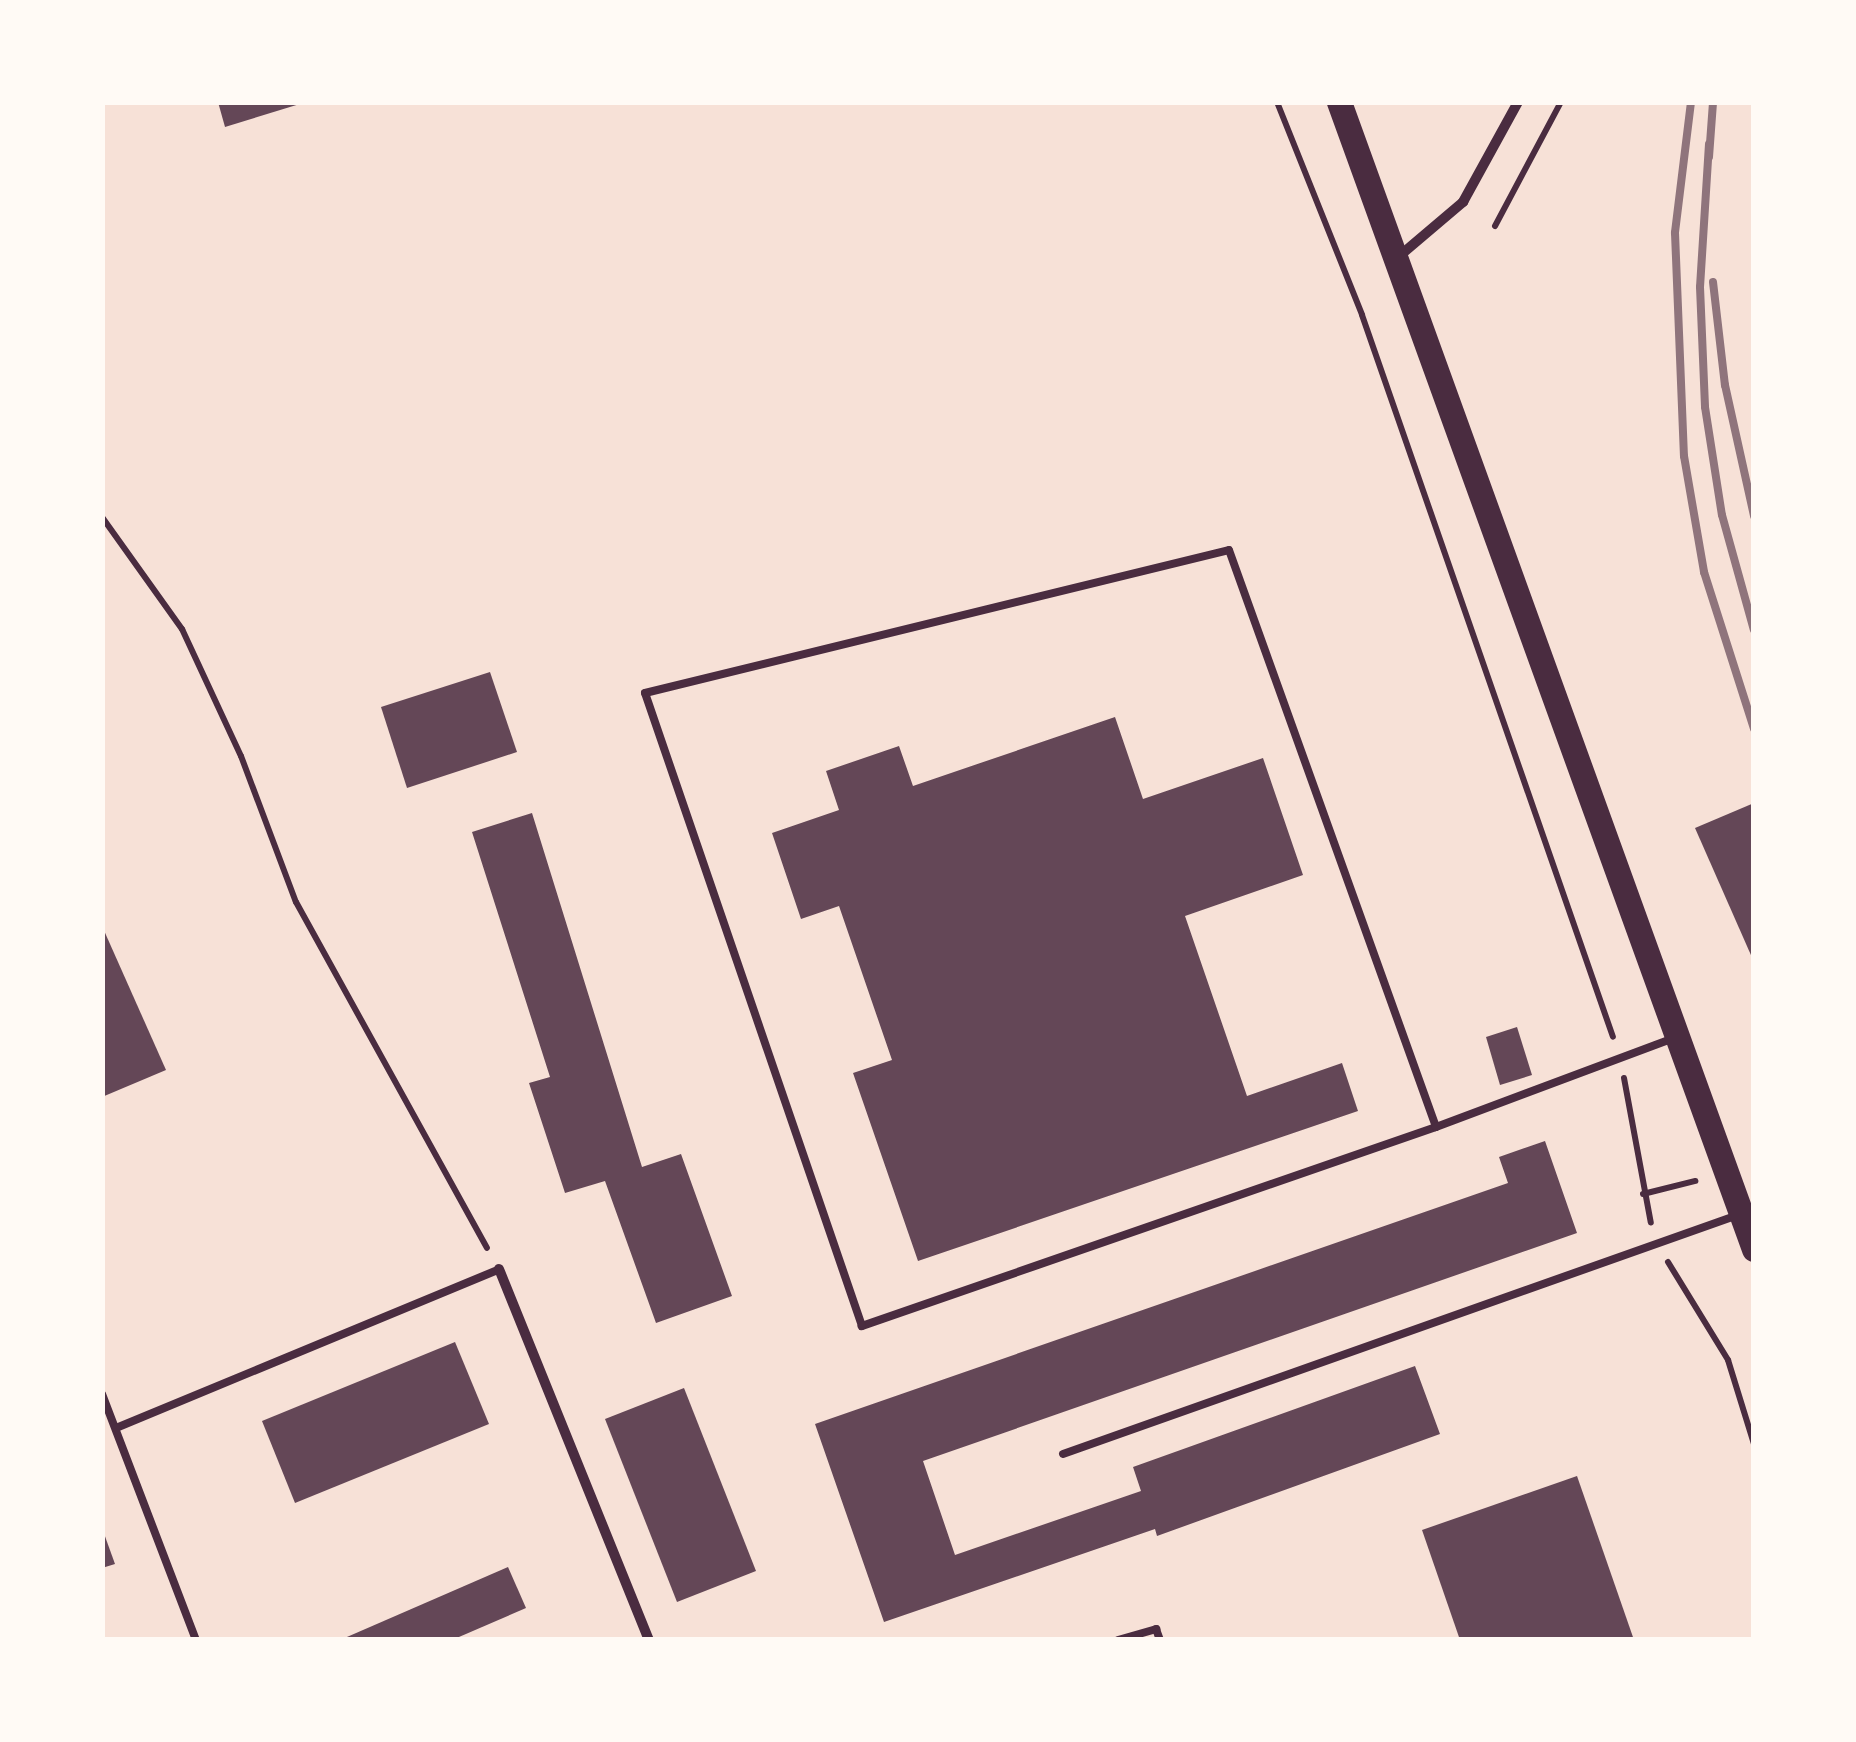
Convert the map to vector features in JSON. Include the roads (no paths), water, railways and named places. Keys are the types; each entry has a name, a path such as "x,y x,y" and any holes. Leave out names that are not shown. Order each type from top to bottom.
{"main road":[{"path":"1339,102 1674,1038 1754,1248"}],"street":[{"path":"1396,259 1464,202 1518,102"},
{"path":"499,1269 649,1640"}],"lane":[{"path":"1436,1127 1228,550 646,693 862,1326 1436,1127 1674,1038"},
{"path":"1064,1454 1741,1214"},
{"path":"116,1428 499,1269"},
{"path":"102,1394 196,1640"},
{"path":"1118,1640 1156,1629 1160,1640"}],"railway":[{"path":"1691,102 1675,233 1684,456 1704,572 1754,729"},
{"path":"1709,157 1713,102"},
{"path":"1709,144 1700,287 1705,407 1722,515 1754,630"},
{"path":"1713,282 1725,385 1754,516"}]}
